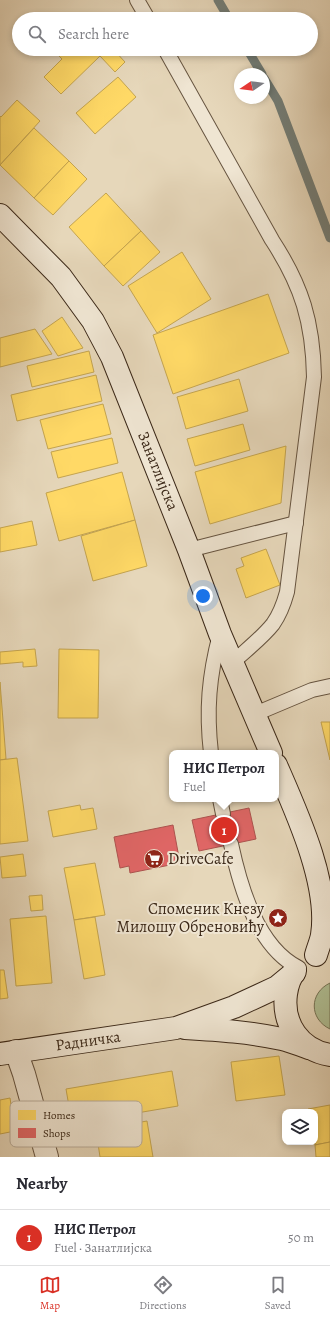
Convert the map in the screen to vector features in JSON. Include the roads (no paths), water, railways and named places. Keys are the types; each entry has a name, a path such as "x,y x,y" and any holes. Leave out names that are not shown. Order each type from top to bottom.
{"street":[{"name":"Занатлијска","path":"0,215 61,277 94,320 112,356 189,550 220,634 270,750"},
{"path":"279,772 304,830 320,885 323,914 323,953"},
{"path":"304,830 330,870"},
{"name":"Радничка","path":"8,1053 176,1028 234,1007 277,987 304,963 323,953"},
{"path":"296,971 287,989 284,1006 288,1022 297,1037 309,1048"},
{"name":"Радничка","path":"176,1028 261,1035 283,1040 309,1048 322,1054 330,1055"},
{"path":"8,1053 24,1074 31,1101"},
{"path":"44,1147 47,1157"}],"lane":[{"path":"137,0 144,12"},
{"path":"169,56 272,240 286,262 298,286 307,312 312,340 314,377 287,592 282,608 269,628 232,662"},
{"path":"189,550 296,523"},
{"path":"211,750 208,728 208,693 215,652 220,634"},
{"path":"254,714 312,690 330,686"},
{"path":"221,802 224,814"},
{"path":"230,844 237,871 260,929 296,971"}],"waterway":[{"path":"218,0 225,12"},
{"path":"251,56 258,68"},
{"path":"270,88 278,101 330,238"}],"place":[{"name":"НИС Петрол","path":"224,830"},
{"name":"DriveCafe","path":"154,859"},
{"name":"Споменик Кнезу Милошу Обреновићу","path":"278,918"}]}
